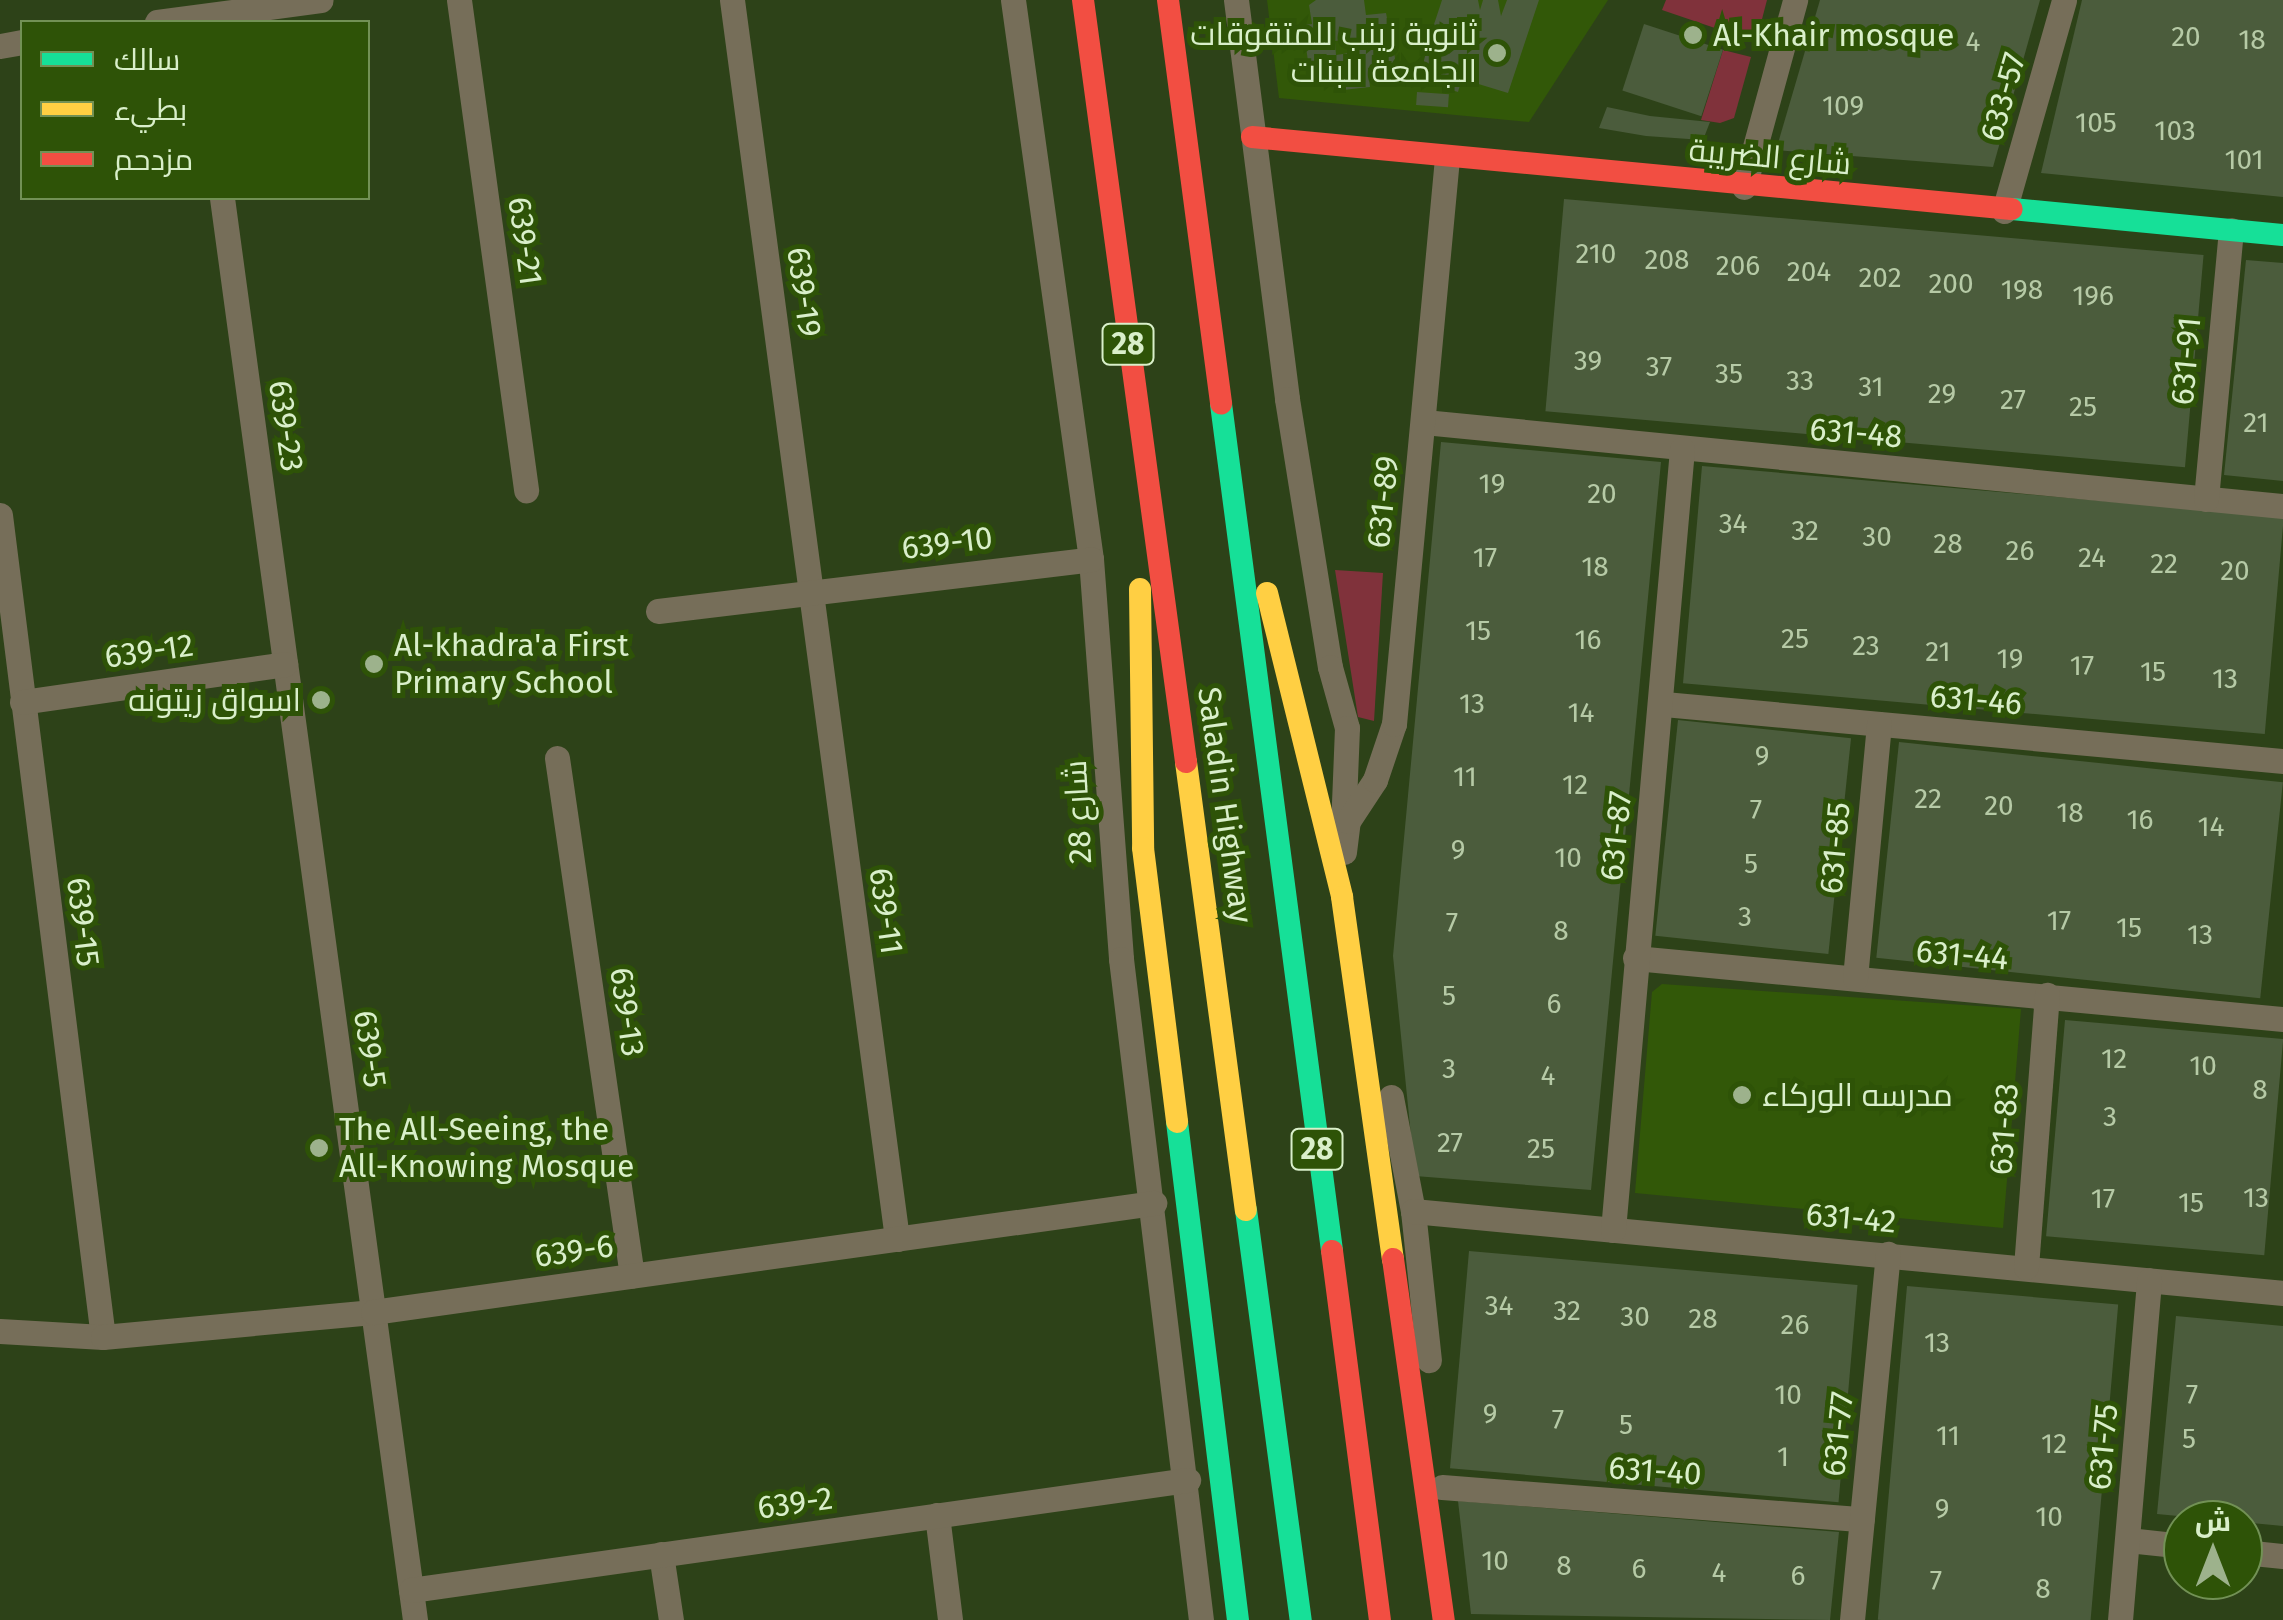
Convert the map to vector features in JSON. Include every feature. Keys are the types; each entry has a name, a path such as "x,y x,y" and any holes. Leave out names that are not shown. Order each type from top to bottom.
{"main road":[{"name":"Saladin Highway","path":"1084,0 1301,1620"},
{"name":"Saladin Highway","path":"1168,0 1380,1620"},
{"name":"شارع الضريبة","path":"1252,137 1744,187 2283,235"},
{"path":"1225,432 1342,896 1444,1620"},
{"path":"1141,442 1143,848 1238,1620"}],"street":[{"path":"166,20 196,13 321,0"},
{"name":"639-21","path":"459,0 526,490"},
{"name":"639-19","path":"732,0 810,592"},
{"name":"شارع 28","path":"1013,0 1091,559 1121,959 1188,1480 1201,1620"},
{"path":"1236,0 1322,623 1347,728 1342,896"},
{"path":"1744,187 1795,0"},
{"name":"633-57","path":"2004,211 2064,0"},
{"name":"631-89","path":"1342,840 1375,780 1394,724 1447,158"},
{"name":"639-23","path":"222,200 286,664"},
{"name":"631-91","path":"2206,499 2231,230"},
{"name":"631-48","path":"1424,422 2283,506"},
{"name":"631-87","path":"1613,1230 1635,958 1664,704 1682,450"},
{"name":"639-15","path":"0,515 103,1338"},
{"name":"639-10","path":"658,612 1091,559"},
{"name":"639-11","path":"810,592 897,1239"},
{"name":"639-12","path":"22,702 286,664"},
{"name":"639-5","path":"286,664 415,1620"},
{"name":"631-46","path":"1664,704 2283,761"},
{"name":"631-85","path":"1855,978 1879,724"},
{"name":"639-13","path":"558,758 632,1276"},
{"path":"1342,840 1413,1211 1442,1487 1464,1620"},
{"name":"631-44","path":"1635,958 2283,1019"},
{"name":"631-83","path":"2026,1268 2046,995"},
{"name":"639-6","path":"0,1330 103,1338 373,1312 1154,1203"},
{"name":"631-42","path":"1413,1211 2283,1293"},
{"name":"631-77","path":"1852,1620 1888,1254"},
{"name":"631-75","path":"2120,1620 2149,1280"},
{"name":"639-2","path":"411,1590 1188,1480"},
{"name":"631-40","path":"1442,1487 1862,1520"},
{"path":"937,1515 950,1620"},
{"path":"2128,1540 2163,1544"},
{"path":"661,1554 671,1620"}],"shaded area":[{"path":"1267,0 1608,0 1529,122 1279,98"},
{"path":"1666,0 1767,0 1756,42 1662,10"},
{"path":"1723,50 1751,57 1734,118 1720,123 1701,120"},
{"path":"1335,570 1383,573 1374,721 1358,717"},
{"path":"1662,984 2021,1009 2003,1228 1635,1193 1652,992"}],"building":[{"path":"1316,0 1364,0 1366,15 1386,13 1396,63 1368,68 1370,87 1334,91 1332,74 1310,76 1303,25 1312,24 1309,5","holes":["1355,38 1356,52 1336,55 1335,41"]},
{"path":"1442,0 1478,0 1480,10 1483,0 1498,0 1501,16 1507,0 1539,0 1508,93 1462,79 1458,92 1416,79"},
{"path":"1820,0 2040,0 1993,167 1776,150"},
{"path":"2082,0 2283,0 2283,197 2041,173"},
{"path":"1644,24 1723,50 1701,116 1622,91"},
{"path":"1417,92 1449,94 1448,107 1416,105"},
{"path":"1607,107 1710,122 1703,140 1646,136 1599,128"},
{"path":"1564,199 2204,255 2185,467 1545,411"},
{"path":"2246,260 2283,263 2283,481 2224,475"},
{"path":"1441,442 1661,462 1591,1190 1415,1176 1393,956"},
{"path":"1702,466 2283,517 2265,734 1683,683"},
{"path":"1678,720 1851,738 1828,954 1655,936"},
{"path":"1899,742 2283,782 2260,998 1876,958"},
{"path":"2065,1020 2283,1039 2264,1255 2046,1236"},
{"path":"1469,1251 1858,1285 1839,1502 1450,1468"},
{"path":"1907,1286 2118,1304 2091,1620 1878,1620"},
{"path":"2176,1316 2283,1326 2283,1526 2263,1524 2263,1500 2163,1500 2163,1515 2157,1514"},
{"path":"1458,1501 1839,1532 1830,1620 1471,1614"}],"traffic: fast":[{"path":"2012,209 2283,235"},
{"path":"1221,404 1332,1251"},
{"path":"1177,1122 1238,1620"},
{"path":"1246,1210 1301,1620"}],"traffic: slow":[{"path":"1140,589 1143,848 1177,1122"},
{"path":"1267,593 1342,897 1393,1259"},
{"path":"1186,762 1246,1210"}],"traffic: jam":[{"path":"1083,0 1186,762"},
{"path":"1168,0 1221,404"},
{"path":"1252,137 2012,209"},
{"path":"1332,1251 1380,1620"},
{"path":"1393,1259 1444,1620"}],"place":[{"name":"Al-Khair mosque","path":"1693,35"},
{"name":"ثانوية زينب للمتقوقات الجامعة للبنات","path":"1497,53"},
{"name":"Al-khadra'a First Primary School","path":"374,664"},
{"name":"اسواق زيتونه","path":"321,700"},
{"name":"مدرسه الوركاء","path":"1742,1095"},
{"name":"The All-Seeing, the All-Knowing Mosque","path":"319,1148"}]}
